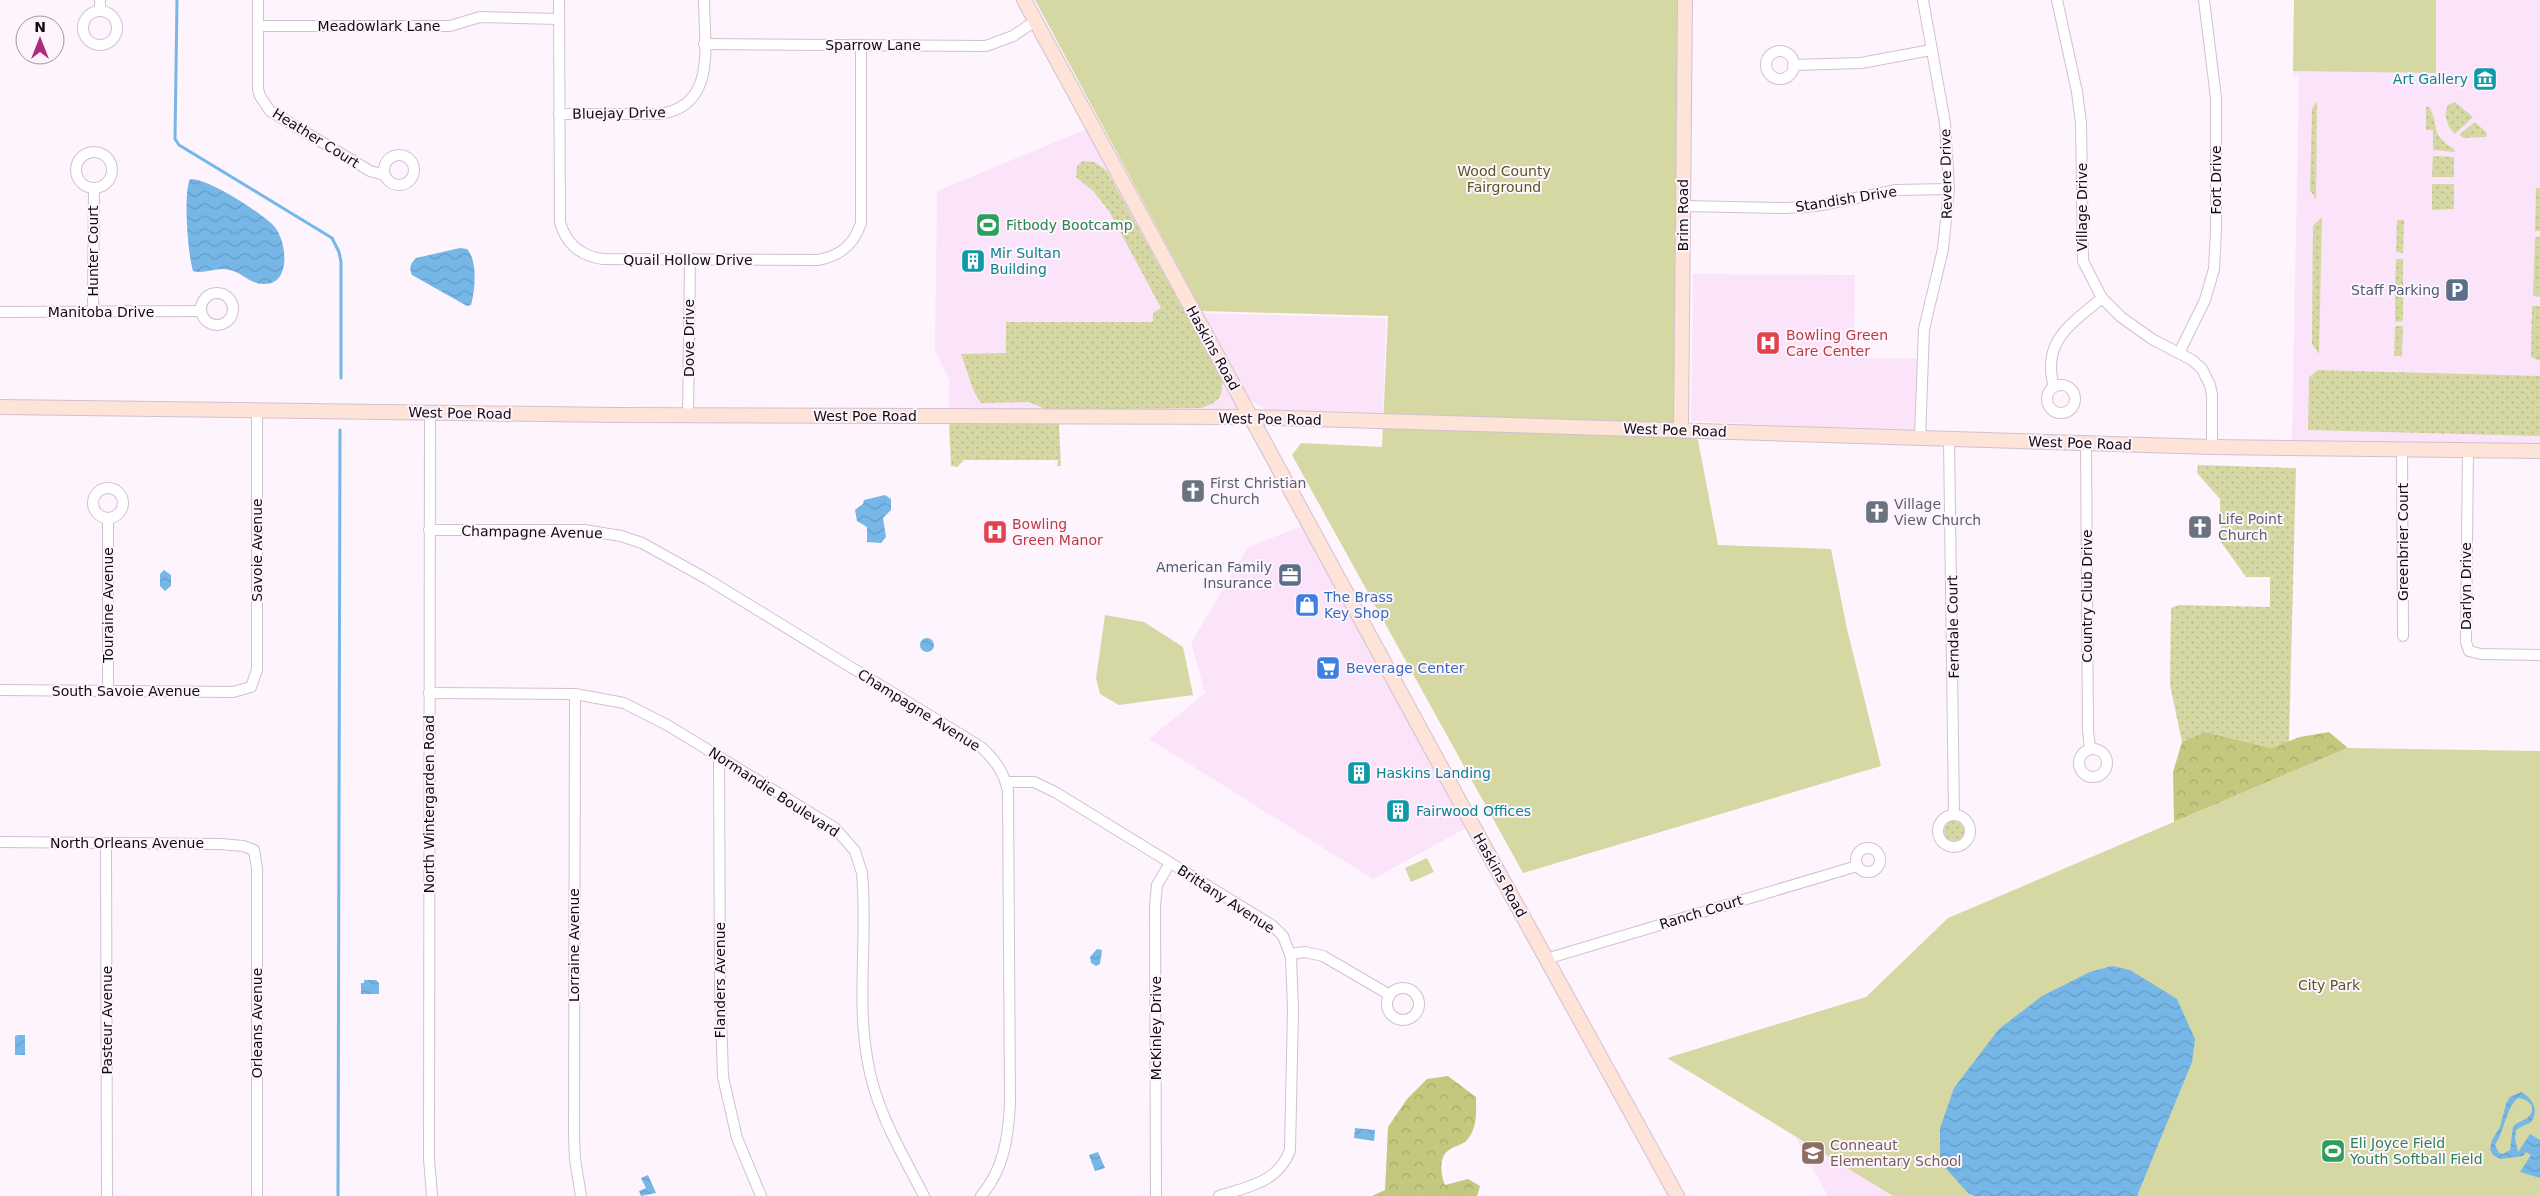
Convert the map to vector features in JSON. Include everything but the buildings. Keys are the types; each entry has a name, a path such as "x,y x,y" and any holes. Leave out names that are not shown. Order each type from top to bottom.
{"main road":[{"name":"Haskins Road","path":"1024,0 1250,418 1677,1196"},
{"name":"Brim Road","path":"1681,430 1685,0"},
{"name":"West Poe Road","path":"0,407 688,416 1250,418 2086,444 2540,451"}],"street":[{"name":"Heather Court","path":"258,0 258,89 270,111 370,171 384,175"},
{"name":"Quail Hollow Drive","path":"559,0 560,222 570,242 581,252 603,259 818,260 838,255 850,245 861,223 861,45"},
{"name":"Bluejay Drive","path":"559,114 659,114 681,108 693,99 701,86 704,44 704,0"},
{"name":"Revere Drive","path":"1920,438 1923,336 1943,249 1949,189 1945,122 1923,0"},
{"name":"Village Drive","path":"2057,0 2077,92 2081,122 2083,261 2102,298 2133,327 2192,360 2202,370 2210,385 2212,447"},
{"name":"Fort Drive","path":"2179,354 2205,300 2214,269 2216,98 2204,0"},
{"name":"Meadowlark Lane","path":"258,26 450,26 480,17 559,19"},
{"name":"Sparrow Lane","path":"704,44 986,46 1013,36 1035,21"},
{"path":"1793,65 1861,64 1931,50"},
{"name":"Hunter Court","path":"93,312 94,189"},
{"name":"Standish Drive","path":"1683,206 1786,208 1816,206 1896,190 1949,189"},
{"name":"Dove Drive","path":"688,416 690,260"},
{"path":"2054,387 2052,352 2058,337 2102,298"},
{"name":"Manitoba Drive","path":"0,312 201,311"},
{"name":"Savoie Avenue","path":"251,687 257,670 258,411"},
{"name":"North Wintergarden Road","path":"430,413 429,1160 432,1196"},
{"name":"Ferndale Court","path":"1949,439 1954,815"},
{"name":"Country Club Drive","path":"2086,444 2088,730 2090,749"},
{"name":"Greenbrier Court","path":"2402,449 2403,636"},
{"name":"Darlyn Drive","path":"2468,450 2468,646 2470,651 2481,654 2540,655"},
{"name":"Touraine Avenue","path":"108,519 108,691"},
{"name":"Champagne Avenue","path":"429,530 584,530 621,536 642,543 707,579 981,747 1001,770 1006,782 1009,811 1009,1126 1001,1162 995,1176 981,1196"},
{"name":"South Savoie Avenue","path":"0,690 233,692 251,687"},
{"name":"Normandie Boulevard","path":"429,693 575,694 624,703 669,726 720,756 835,828 846,839 857,857 864,888 864,1024 868,1063 882,1113 924,1196"},
{"name":"Lorraine Avenue","path":"575,694 574,1135 575,1159 581,1196"},
{"name":"Flanders Avenue","path":"720,756 720,986 723,1071 729,1109 737,1138 761,1196"},
{"name":"Brittany Avenue","path":"1006,782 1026,781 1041,785 1273,926 1283,936 1290,954 1293,1009 1290,1150 1284,1165 1273,1176 1258,1184 1219,1196"},
{"name":"North Orleans Avenue","path":"0,842 220,844 243,846 254,850"},
{"name":"Pasteur Avenue","path":"106,843 107,1196"},
{"name":"Orleans Avenue","path":"254,850 257,868 257,1196"},
{"name":"McKinley Drive","path":"1156,1196 1155,906 1157,885 1170,863"},
{"name":"Ranch Court","path":"1546,959 1857,866"},
{"path":"1290,954 1305,952 1323,956 1390,995"}],"shaded area":[{"path":"2294,0 2540,0 2540,451 2300,448 2292,441 2299,76 2293,76"},
{"path":"1087,129 1243,414 949,408 949,380 935,350 937,191"},
{"path":"1693,274 1855,275 1854,358 1927,359 1927,432 1691,421"},
{"path":"1203,313 1386,318 1383,413 1266,410 1249,399"},
{"path":"1305,525 1468,827 1373,879 1149,739 1205,693 1191,643 1248,547"},
{"name":"Conneaut Elementary School","path":"1795,1136 1893,1196 1828,1196"}],"green space":[{"name":"Wood County Fairground","path":"1035,0 1685,0 1681,429 1698,440 1718,545 1831,549 1847,629 1881,766 1523,873 1292,455 1301,443 1382,447 1388,316 1202,311"},
{"path":"2294,0 2436,0 2436,73 2293,71"},
{"path":"2317,101 2316,199 2310,190 2312,109"},
{"path":"2455,102 2473,117 2455,134 2448,124 2446,113 2448,105"},
{"path":"2426,107 2429,107 2438,134 2455,152 2433,150 2433,130 2426,130"},
{"path":"2475,122 2487,133 2486,137 2464,138 2459,135"},
{"path":"2433,156 2454,157 2454,177 2432,177"},
{"path":"1083,161 1094,162 1107,171 1222,380 1222,391 1215,402 1201,408 1047,410 1029,402 981,403 974,392 961,354 1006,353 1006,322 1153,322 1153,313 1161,308 1109,211 1093,191 1076,177 1077,166"},
{"path":"2432,184 2454,184 2454,209 2432,210"},
{"path":"2536,188 2540,188 2540,231 2535,231"},
{"path":"2322,217 2319,354 2312,344 2313,226"},
{"path":"2397,220 2404,220 2403,253 2396,252"},
{"path":"2535,237 2540,237 2540,297 2533,296"},
{"path":"2396,259 2403,259 2403,287 2395,287"},
{"path":"2395,293 2403,294 2403,321 2395,322"},
{"path":"2532,306 2540,306 2540,361 2531,357"},
{"path":"2395,326 2403,326 2402,356 2394,356"},
{"path":"2318,370 2540,376 2540,436 2308,430 2309,377"},
{"path":"954,423 1059,424 1061,466 1057,466 1058,460 964,460 957,467 951,466 949,425"},
{"path":"2198,465 2296,468 2289,741 2271,748 2205,732 2182,742 2170,685 2171,608 2179,605 2270,607 2270,577 2246,577 2221,542 2220,499 2197,473"},
{"path":"1105,615 1144,622 1183,647 1193,695 1119,705 1100,694 1096,678"},
{"path":"2205,732 2271,748 2300,737 2329,732 2348,748 2174,822 2173,772 2182,742"},
{"name":"City Park","path":"2348,748 2540,751 2540,1196 1893,1196 1667,1058 1866,997 1948,918"},
{"path":"1954,821 1961,824 1964,831 1961,838 1954,841 1947,838 1944,831 1947,824"},
{"path":"1427,858 1434,872 1411,882 1405,868"},
{"path":"1448,1076 1476,1097 1476,1114 1473,1131 1470,1136 1464,1142 1449,1150 1443,1157 1441,1166 1442,1176 1445,1185 1468,1179 1480,1186 1477,1196 1372,1196 1385,1190 1388,1127 1407,1099 1427,1079"}],"water":[{"path":"190,179 199,180 221,190 257,212 273,225 278,232 284,250 283,269 280,277 274,282 260,284 225,269 202,272 193,271 189,252 187,225 187,197"},
{"path":"460,248 467,249 474,268 471,305 467,306 412,275 411,270 411,264 416,258"},
{"path":"885,495 891,499 891,510 883,518 886,537 881,543 867,542 867,527 857,521 855,510 863,504 864,500"},
{"path":"164,570 171,575 171,586 165,591 160,586 160,574"},
{"path":"924,638 930,638 934,645 930,652 924,652 920,648 920,642"},
{"path":"1097,949 1102,950 1100,964 1096,966 1091,963 1090,957"},
{"path":"2112,966 2130,970 2177,999 2195,1039 2192,1062 2137,1196 1975,1196 1968,1193 1940,1162 1940,1128 1954,1088 1999,1029 2042,996 2090,972"},
{"path":"364,980 376,980 379,983 379,994 361,994 361,983 364,983"},
{"path":"25,1035 25,1055 15,1055 15,1036"},
{"path":"2521,1092 2528,1097 2535,1109 2534,1118 2531,1122 2516,1130 2515,1138 2518,1152 2530,1134 2540,1140 2540,1178 2520,1172 2531,1155 2526,1152 2523,1156 2500,1159 2493,1155 2490,1149 2510,1097","holes":["2519,1098 2528,1101 2532,1106 2532,1112 2513,1127 2510,1150 2503,1154 2499,1153 2495,1145 2509,1111 2515,1101"]},
{"path":"1355,1128 1375,1130 1374,1141 1354,1138"},
{"path":"1098,1152 1105,1168 1095,1171 1089,1155"},
{"path":"648,1175 656,1193 641,1196 639,1191 646,1188 641,1178"}],"waterway":[{"path":"177,0 175,139 179,145 332,238 339,252 341,262 341,378"},
{"path":"338,1196 340,430"}],"place":[{"name":"Art Gallery","path":"2485,79"},
{"name":"Fitbody Bootcamp","path":"988,225"},
{"name":"Mir Sultan Building","path":"973,261"},
{"name":"Staff Parking","path":"2457,290"},
{"name":"Bowling Green Care Center","path":"1768,343"},
{"name":"First Christian Church","path":"1193,491"},
{"name":"Village View Church","path":"1877,512"},
{"name":"Life Point Church","path":"2200,527"},
{"name":"Bowling Green Manor","path":"995,532"},
{"name":"American Family Insurance","path":"1290,575"},
{"name":"The Brass Key Shop","path":"1307,605"},
{"name":"Beverage Center","path":"1328,668"},
{"name":"Haskins Landing","path":"1359,773"},
{"name":"Fairwood Offices","path":"1398,811"},
{"name":"Eli Joyce Field Youth Softball Field","path":"2333,1151"},
{"name":"Conneaut Elementary School","path":"1813,1153"}]}
